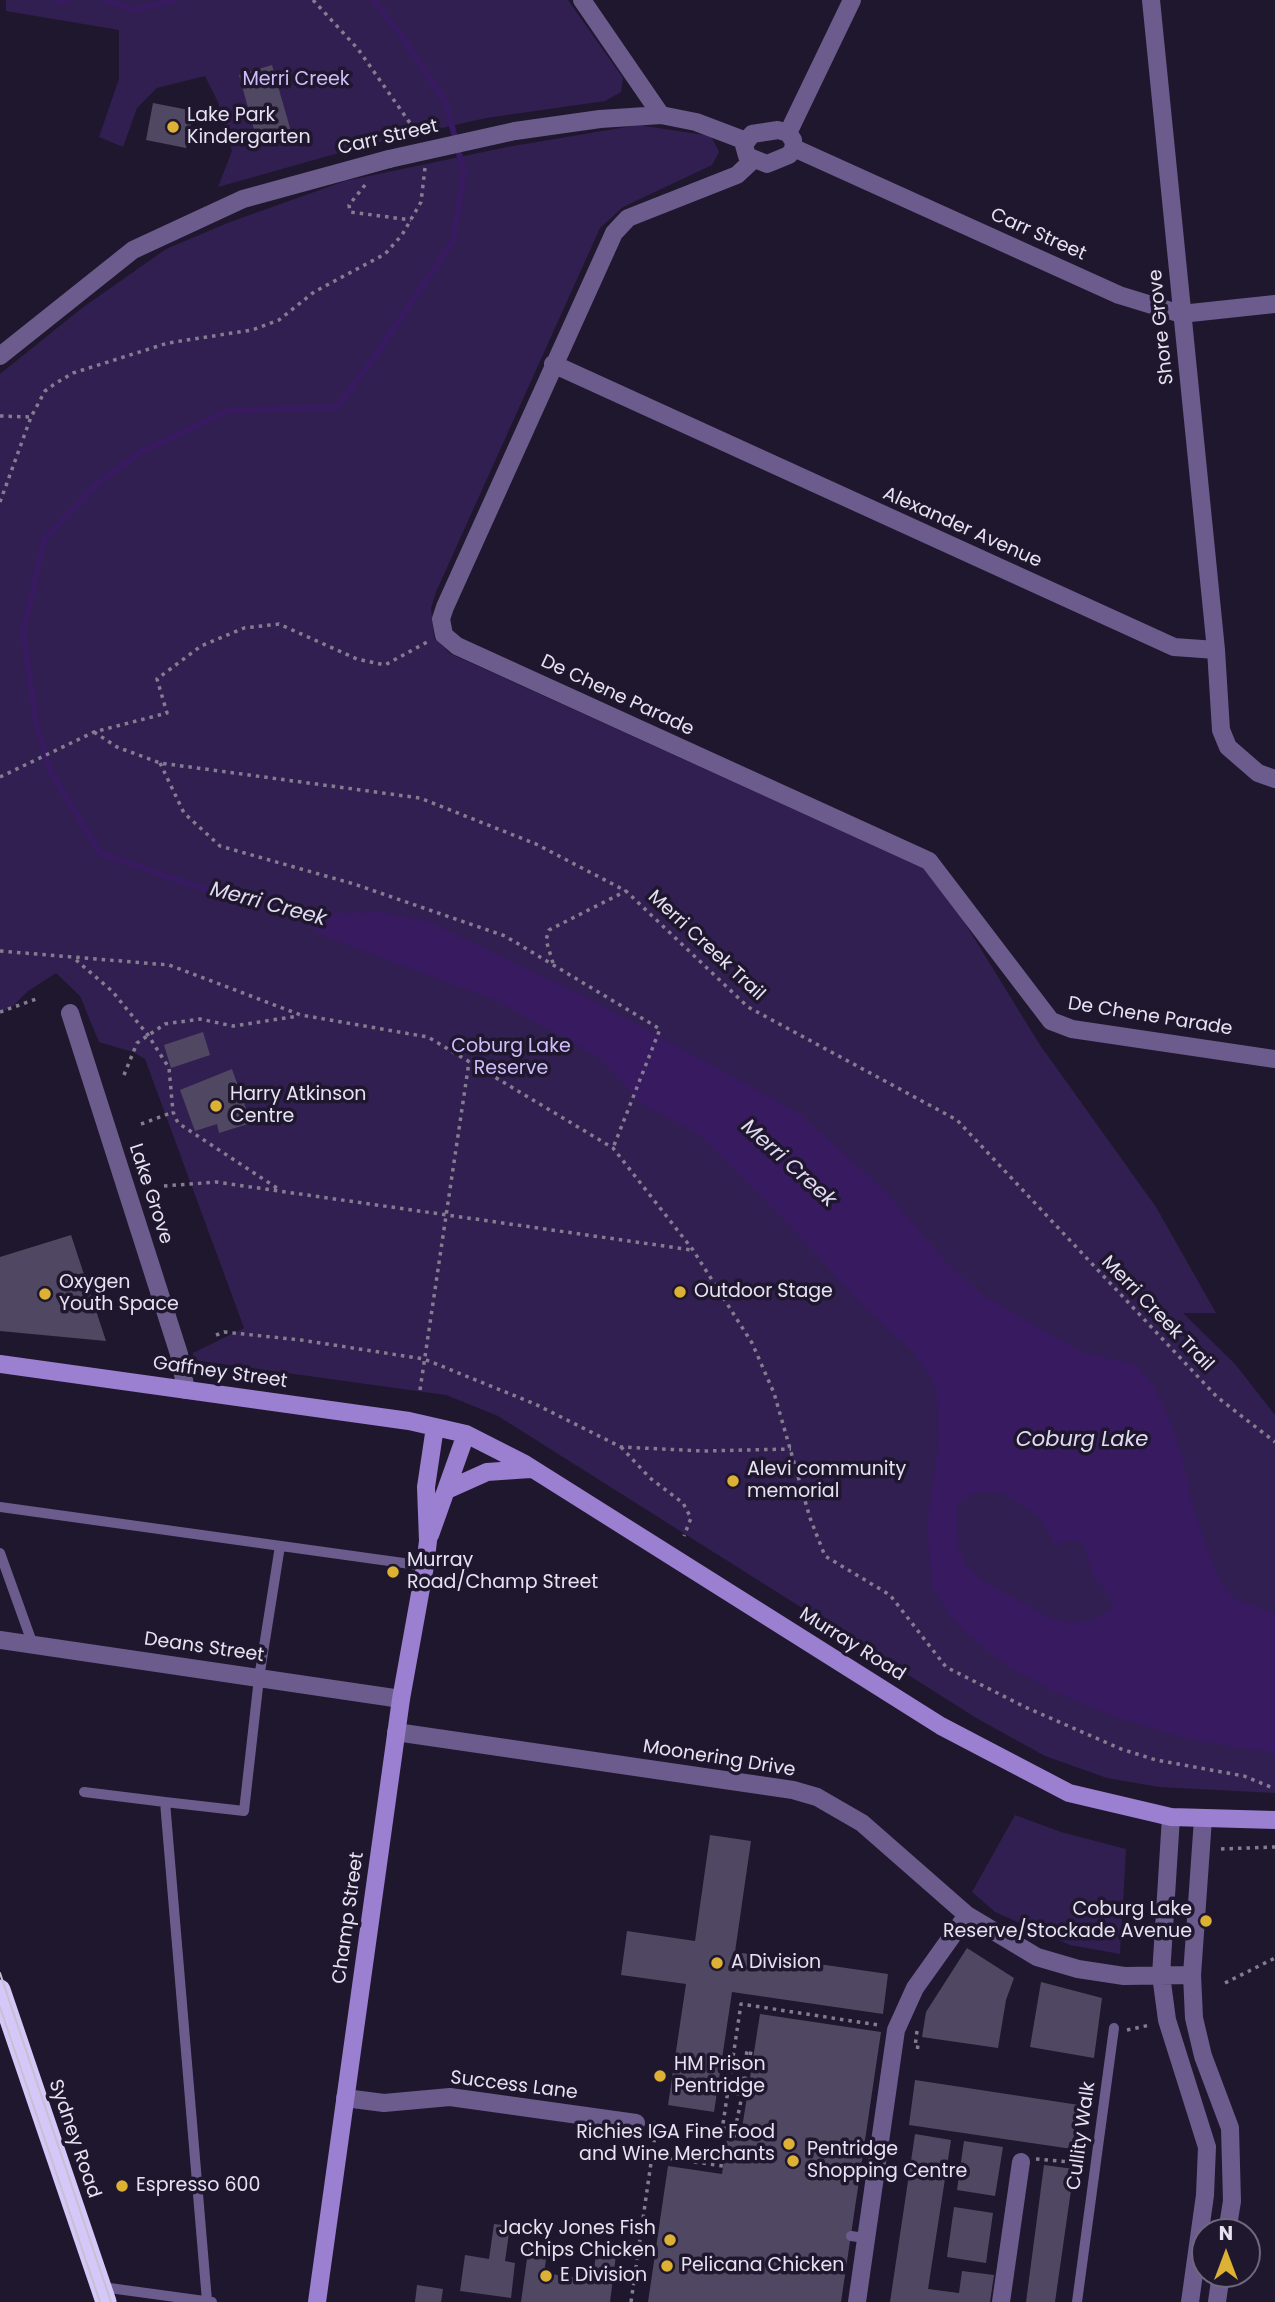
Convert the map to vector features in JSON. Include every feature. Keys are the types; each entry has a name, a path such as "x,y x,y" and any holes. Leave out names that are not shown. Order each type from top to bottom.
{"highway":[{"name":"Sydney Road","path":"0,1990 103,2294"}],"main road":[{"name":"Gaffney Street","path":"0,1364 435,1427"},
{"name":"Murray Road","path":"435,1427 466,1434 534,1469 941,1727 1069,1793 1171,1817 1275,1820"},
{"name":"Champ Street","path":"317,2302 396,1732 425,1566 428,1541 426,1487 435,1427"},
{"name":"Champ Street","path":"428,1541 449,1489 466,1434"},
{"path":"449,1489 486,1472 534,1469"}],"street":[{"path":"582,0 661,115"},
{"path":"791,141 778,130 760,131 747,141 745,151 759,163 783,160 852,0"},
{"name":"Shore Grove","path":"1151,0 1216,650"},
{"name":"Carr Street","path":"0,356 133,250 243,198 382,161 515,131 600,119 661,115 696,122 747,141"},
{"name":"Carr Street","path":"791,141 1119,295 1181,314 1275,304"},
{"path":"444,635 441,619 445,607 614,233 628,218 737,175 753,160"},
{"name":"Alexander Avenue","path":"553,364 1174,647 1216,650"},
{"name":"De Chene Parade","path":"444,635 457,646 929,861 1051,1021 1072,1030 1275,1059"},
{"path":"1216,650 1221,730 1228,747 1258,773 1275,779"},
{"name":"Lake Grove","path":"70,1013 179,1354 186,1390"},
{"name":"Deans Street","path":"0,1640 401,1699"},
{"name":"Moonering Drive","path":"396,1732 793,1790 840,1808 862,1823 967,1916 1011,1944 1047,1960 1124,1976 1192,1975"},
{"path":"1171,1817 1161,1975 1167,2020 1207,2147 1205,2195 1190,2302"},
{"path":"1203,1819 1192,1975 1195,2018 1203,2056 1230,2128 1232,2201 1229,2218"},
{"path":"856,2302 858,2237 870,2153 903,2009 967,1916"},
{"name":"Success Lane","path":"345,2098 384,2103 450,2096 636,2123"},
{"path":"1001,2302 1021,2162"}],"lane":[{"path":"0,1507 425,1566"},
{"path":"84,1792 244,1811 260,1678 281,1546"},
{"path":"0,1553 33,1645"},
{"path":"165,1802 207,2301"},
{"name":"Cullity Walk","path":"1077,2302 1114,2028"},
{"path":"103,2294 212,2302"}],"path":[{"path":"313,0 358,49 415,128 420,142"},
{"path":"0,502 31,417 46,391 73,373 168,344 252,330 279,320 314,292 385,254 411,220 423,195 424,158"},
{"path":"382,161 348,209 350,212 411,220"},
{"path":"0,416 31,417"},
{"path":"0,777 94,732 167,712 157,679 201,646 244,628 279,624 357,659 385,665 444,635"},
{"name":"Merri Creek Trail","path":"94,732 117,747 160,763 420,798 536,844 626,891 748,1007 957,1120 1217,1397 1275,1442"},
{"path":"160,763 184,813 220,846 354,884 505,936 660,1029 613,1148"},
{"path":"554,963 546,940 549,930 626,891"},
{"path":"0,951 169,965 301,1015 428,1037 613,1148 693,1250 752,1343 774,1393 810,1518 825,1556 890,1595 946,1667 1025,1707 1121,1748 1156,1759 1244,1776 1273,1788"},
{"path":"75,959 112,991 148,1035 169,1068 173,1112 178,1123 282,1191"},
{"path":"0,1012 38,998"},
{"path":"124,1075 137,1044 165,1024 200,1019 233,1026 301,1015"},
{"path":"420,1391 469,1062"},
{"path":"141,1124 173,1112"},
{"path":"164,1186 216,1182 693,1250"},
{"path":"216,1335 224,1332 301,1340 424,1359 535,1404 621,1447 650,1478 683,1503 691,1518 684,1536"},
{"path":"621,1447 703,1451 791,1449"},
{"path":"452,1563 471,1566"},
{"path":"1221,1849 1275,1847"},
{"path":"1225,1983 1275,1958"},
{"path":"631,2302 656,2128 721,2137 741,2004 883,2026"},
{"path":"1114,2028 1128,2030 1167,2020"},
{"path":"916,2039 915,2047 925,2048"},
{"path":"728,2092 739,2094 747,2051 751,2051 734,2140"},
{"path":"722,2128 735,2130"},
{"path":"652,2156 723,2166"},
{"path":"1060,2160 1074,2162"}],"green space":[{"name":"Merri Creek","path":"6,0 568,0 623,78 621,92 605,101 486,118 367,145 218,187 232,151 218,102 205,76 157,88 137,108 123,147 99,137 119,79 119,30 6,11"},
{"name":"Coburg Lake Reserve","path":"638,125 711,136 719,152 712,165 623,207 600,228 436,592 431,608 434,638 451,654 934,873 1040,1045 1156,1207 1216,1313 1183,1313 1235,1364 1275,1415 1275,1793 1159,1787 1107,1778 1045,1756 978,1719 498,1416 446,1395 193,1360 193,1353 244,1328 145,1059 133,1052 99,1042 80,996 56,973 28,991 11,1008 0,1012 0,374 82,308 166,249 230,222 345,181 507,147"},
{"path":"1015,1815 1061,1832 1126,1849 1120,1954 1070,1945 995,1912 972,1892"}],"water":[{"name":"Coburg Lake","path":"295,910 327,913 380,912 428,921 584,996 799,1113 885,1191 945,1261 984,1296 1081,1352 1135,1364 1155,1387 1170,1421 1183,1460 1193,1507 1218,1579 1234,1598 1275,1614 1275,1753 1189,1739 1115,1717 1053,1691 1009,1667 969,1635 949,1615 932,1586 927,1525 937,1453 938,1408 935,1383 912,1351 863,1306 791,1227 700,1135 643,1105 599,1058 495,1000 321,935","holes":["984,1491 999,1491 1041,1519 1055,1544 1074,1540 1083,1543 1093,1576 1112,1599 1110,1611 1090,1621 1071,1623 1051,1618 981,1580 966,1564 958,1546 958,1506 963,1498"]}],"building":[{"path":"272,65 292,135 258,144 239,75"},
{"path":"153,103 194,111 186,148 146,140"},
{"path":"203,1032 210,1055 171,1068 164,1045"},
{"name":"Harry Atkinson Centre","path":"232,1069 251,1123 219,1133 217,1124 195,1131 180,1090"},
{"name":"Oxygen Youth Space","path":"71,1235 106,1341 0,1331 0,1257"},
{"name":"A Division","path":"710,1835 751,1841 735,1952 888,1974 883,2014 732,1992 714,2112 668,2105 686,1984 621,1975 627,1931 695,1941"},
{"path":"967,1948 1014,1978 1006,2000 998,2048 922,2037 926,2012"},
{"path":"1041,1982 1102,1998 1094,2058 1030,2047"},
{"name":"Pentridge Shopping Centre","path":"760,2014 881,2032 841,2302 648,2302 668,2166 722,2174 727,2139 740,2141"},
{"path":"915,2080 1079,2105 1072,2149 909,2125"},
{"path":"915,2134 951,2140 928,2289 959,2293 962,2271 994,2275 990,2302 890,2302"},
{"path":"964,2141 1003,2147 995,2196 957,2190"},
{"path":"1044,2165 1074,2169 1055,2302 1026,2302"},
{"path":"954,2207 993,2213 986,2263 947,2257"},
{"path":"494,2224 510,2226 505,2261 515,2263 511,2298 460,2291 465,2255 489,2259"},
{"name":"E Division","path":"529,2244 548,2246 544,2273 593,2280 596,2252 616,2255 610,2302 521,2302"},
{"path":"417,2285 443,2289 441,2302 415,2302"}],"waterway":[{"path":"58,0 66,0"},
{"path":"106,0 135,10 175,0"},
{"name":"Merri Creek","path":"301,912 198,887 100,853 50,771 36,722 23,631 45,538 98,483 141,452 227,411 337,407 453,241 464,173 446,103 401,35 373,0"}],"tram line":[{"path":"0,1973 111,2302"},
{"path":"0,2007 100,2302"}],"place":[{"name":"Lake Park Kindergarten","path":"173,127"},
{"name":"Harry Atkinson Centre","path":"216,1106"},
{"name":"Outdoor Stage","path":"680,1292"},
{"name":"Oxygen Youth Space","path":"45,1294"},
{"name":"Alevi community memorial","path":"733,1481"},
{"name":"Murray Road/Champ Street","path":"393,1572"},
{"name":"Coburg Lake Reserve/Stockade Avenue","path":"1206,1921"},
{"name":"A Division","path":"717,1963"},
{"name":"HM Prison Pentridge","path":"660,2076"},
{"name":"Richies IGA Fine Food and Wine Merchants","path":"789,2144"},
{"name":"Pentridge Shopping Centre","path":"793,2161"},
{"name":"Espresso 600","path":"122,2186"},
{"name":"Jacky Jones Fish Chips Chicken","path":"670,2240"},
{"name":"Pelicana Chicken","path":"667,2266"},
{"name":"E Division","path":"546,2276"}]}
